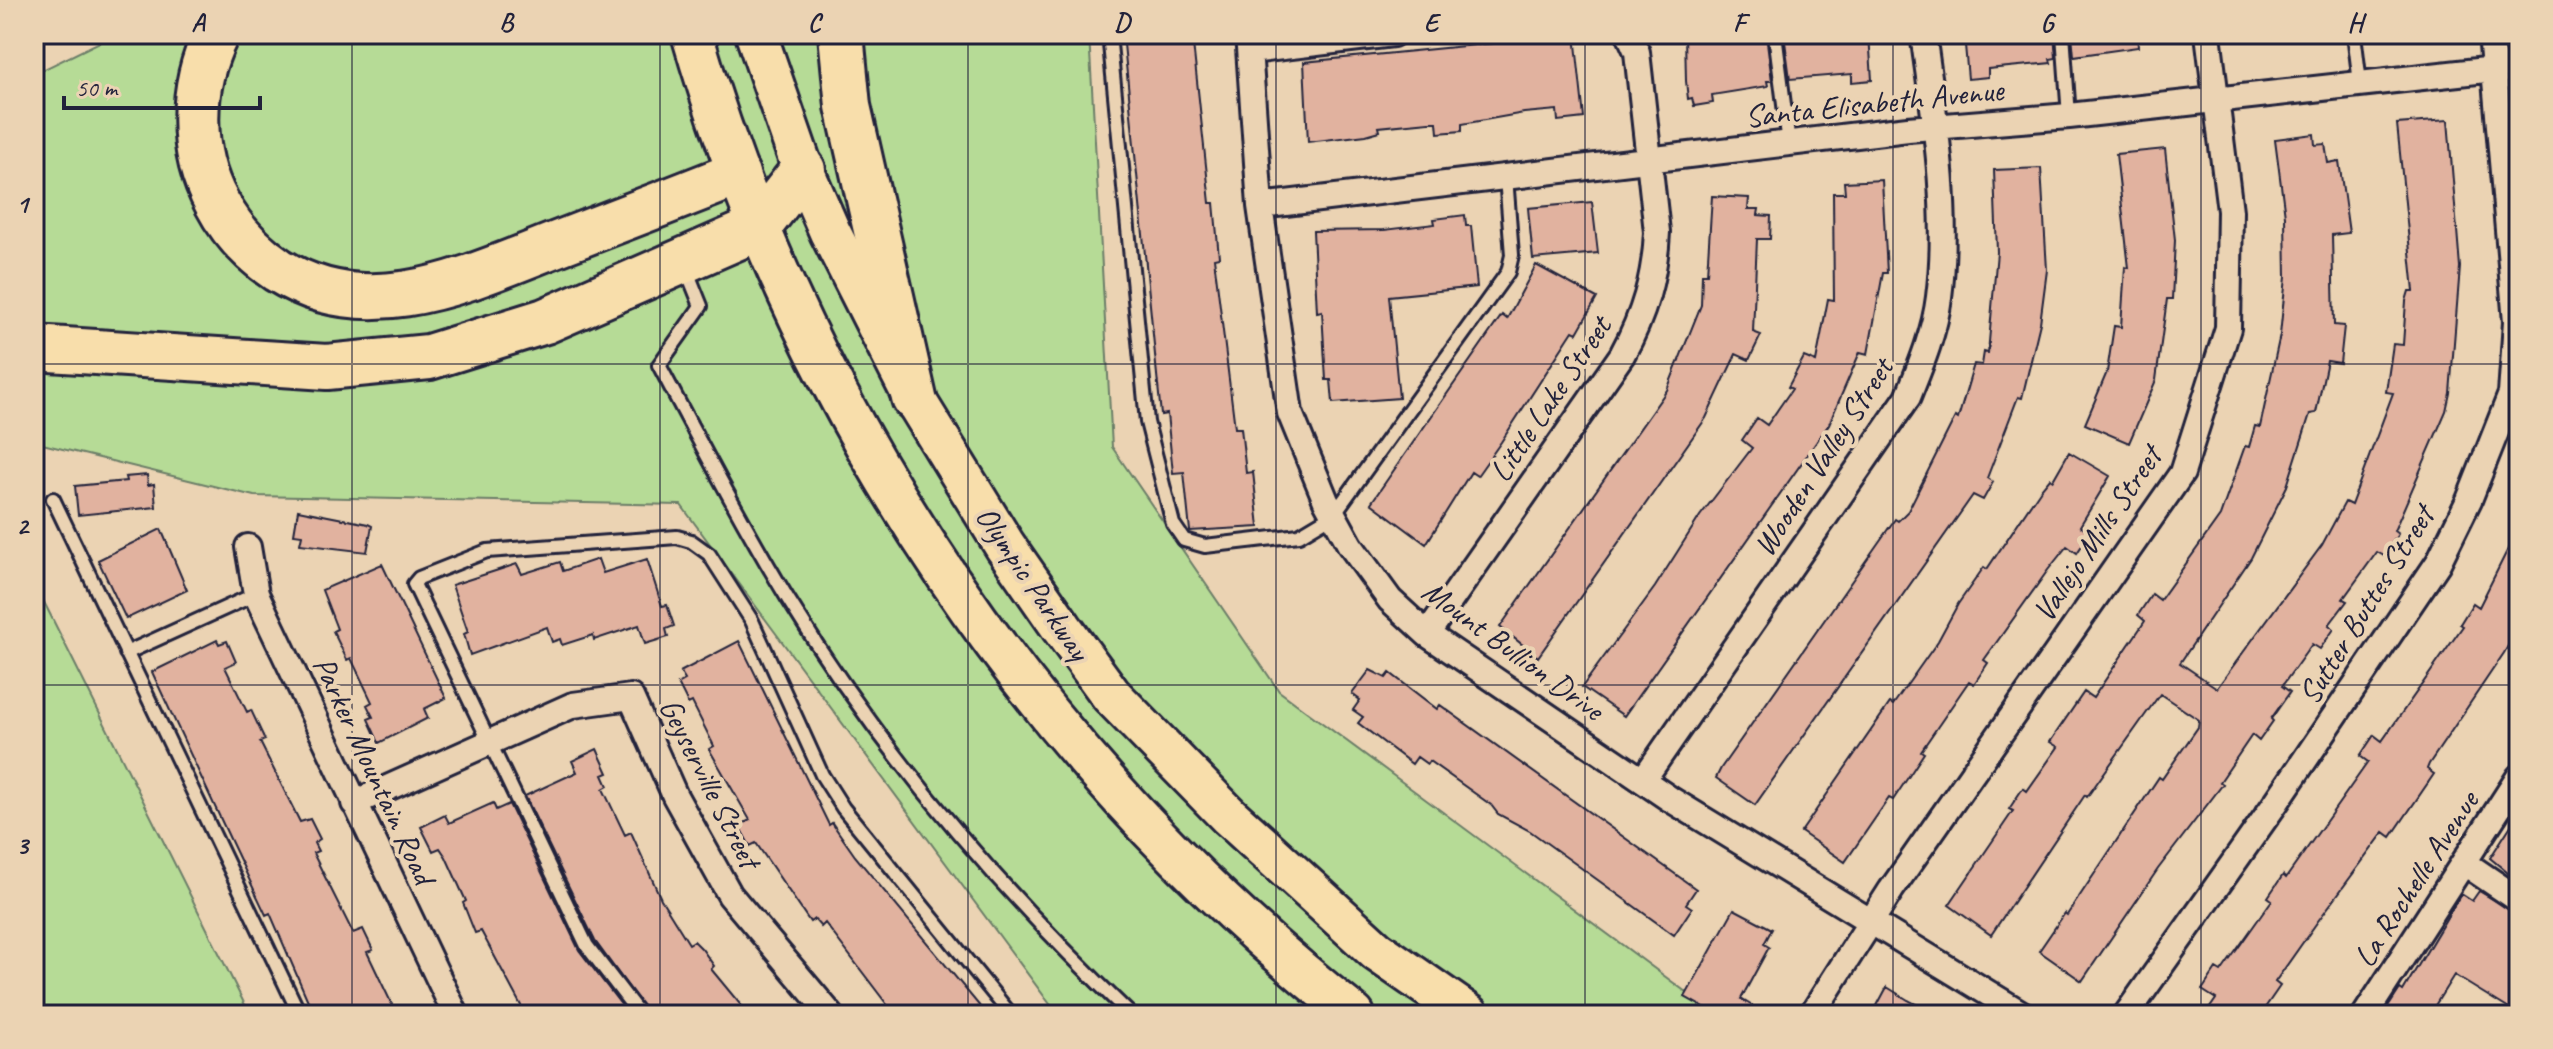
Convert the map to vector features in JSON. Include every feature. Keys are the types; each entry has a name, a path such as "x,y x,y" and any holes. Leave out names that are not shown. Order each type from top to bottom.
{"highway":[{"path":"216,34 203,66 196,112 196,135 207,181 227,220 254,252 288,276 326,292 350,296 398,296 454,283 737,174"},
{"path":"841,34 848,106 914,398"},
{"path":"34,348 316,366 395,363 495,340 684,263 758,228 803,170"}],"main road":[{"name":"Olympic Parkway","path":"692,34 737,174 758,228 831,379 891,488 974,616 1069,739 1182,863 1354,1015"},
{"name":"Olympic Parkway","path":"756,34 803,170 830,232 914,398 1005,546 1111,695 1229,816 1377,951 1469,1015"}],"street":[{"path":"1249,43 1393,34"},
{"name":"Little Lake Street","path":"1427,634 1634,334 1651,286 1656,259 1655,204 1647,159 1637,52 1629,34"},
{"name":"Wooden Valley Street","path":"1643,780 1908,397 1926,351 1939,299 1943,240 1936,127 1923,34"},
{"name":"Vallejo Mills Street","path":"1814,1011 1891,890 2182,473 2228,328 2230,211 2208,34"},
{"name":"Sutter Buttes Street","path":"2126,1015 2280,797 2438,563 2469,500 2511,394 2518,322 2491,34"},
{"name":"Mount Bullion Drive","path":"1249,43 1260,206 1290,413 1350,545 1390,600 1427,634 1643,780 2024,1015"},
{"name":"Santa Elisabeth Avenue","path":"1260,206 1647,159 2495,69"},
{"name":"Parker Mountain Road","path":"248,547 256,594 456,1015"},
{"name":"Geyserville Street","path":"354,803 573,705 631,697 675,796 730,895 831,1015"},
{"name":"La Rochelle Avenue","path":"2365,1015 2466,864 2519,777"},
{"path":"2466,864 2519,900"}],"lane":[{"path":"1109,34 1143,394 1173,524 1184,540 1205,546 1299,535 1334,514 1508,272 1512,255 1506,177"},
{"path":"1775,34 1789,144"},
{"path":"2063,34 2069,116"},
{"path":"2354,34 2360,83"},
{"path":"684,263 701,306 659,365 788,599 898,759 995,876 1131,1015"},
{"path":"53,499 300,1015"},
{"path":"640,1015 587,946 414,584 419,578 487,551 677,537 691,541 709,554 752,621 822,775 843,808 1011,1015"},
{"path":"126,653 256,594"}],"green space":[{"path":"116,34 1089,34 1112,447 1279,691 1717,1015 1058,1015 681,505 254,496 34,442 34,74"},
{"path":"34,582 250,1015 34,1015"}],"building":[{"path":"1123,34 1192,34 1210,203 1214,203 1219,257 1214,258 1235,428 1241,428 1246,473 1253,472 1259,527 1190,531 1184,472 1173,473 1167,414 1161,415"},
{"path":"1685,34 1766,34 1772,81 1767,81 1768,86 1712,95 1713,103 1694,106 1692,98 1688,99"},
{"path":"1784,34 1869,34 1872,80 1852,82 1852,74 1790,79"},
{"path":"2054,34 2056,58 2050,59 2051,63 1988,69 1988,77 1968,79 1965,45 1976,44 1975,38"},
{"path":"2072,34 2137,34 2138,47 2074,56"},
{"path":"1575,35 1584,118 1558,121 1557,110 1462,124 1462,131 1438,133 1437,122 1429,122 1379,127 1380,131 1366,135 1308,142 1304,62"},
{"path":"2448,120 2460,267 2450,393 2446,411 2394,531 2398,534 2384,556 2377,552 2343,599 2347,601 2329,625 2334,629 2320,649 2312,644 2282,686 2290,692 2271,719 2273,721 2259,741 2252,735 2220,782 2223,784 2158,869 2082,981 2039,951 2065,913 2067,915 2159,777 2162,779 2198,727 2199,720 2160,694 2087,797 2085,795 1991,935 1949,905 2013,811 2009,809 2023,788 2027,791 2058,747 2050,742 2084,692 2093,698 2145,621 2138,615 2152,594 2160,600 2220,516 2245,446 2249,447 2255,426 2260,427 2280,335 2286,277 2285,216 2275,139 2314,134 2315,145 2325,144 2328,163 2339,161 2349,233 2332,235 2334,325 2344,326 2340,363 2327,361 2316,413 2310,414 2287,486 2251,558 2180,663 2217,688 2322,545 2345,502 2351,505 2393,393 2386,392 2393,344 2403,345 2406,301 2409,291 2414,291 2397,124"},
{"path":"2165,149 2175,240 2172,299 2167,299 2156,380 2129,443 2085,424 2107,372 2114,326 2121,327 2125,267 2129,268 2116,154"},
{"path":"2041,168 2047,270 2040,323 2022,398 2018,397 1987,478 1993,482 1983,500 1973,495 1755,805 1716,778 1895,519 1898,521 1908,511 1955,417 1958,419 1974,364 1982,365 1984,352 1988,353 1997,252 1994,170"},
{"path":"1882,180 1887,273 1883,273 1868,354 1860,352 1829,424 1624,716 1582,687 1655,587 1700,516 1752,448 1742,440 1757,418 1767,425 1792,389 1788,387 1804,357 1816,362 1828,299 1834,300 1833,193 1845,193 1844,182"},
{"path":"1712,196 1749,198 1748,209 1759,209 1758,215 1771,216 1770,239 1757,239 1753,332 1761,335 1749,360 1736,354 1706,418 1538,657 1500,627 1667,390 1701,305 1702,274 1707,274"},
{"path":"1592,202 1598,253 1533,259 1528,208"},
{"path":"1465,215 1466,226 1471,226 1477,287 1389,296 1399,398 1333,403 1331,380 1326,380 1322,311 1317,312 1313,231 1384,230 1435,224 1434,219"},
{"path":"1536,265 1597,298 1577,333 1573,331 1477,476 1471,472 1426,544 1371,503 1502,315 1507,319"},
{"path":"2069,452 2110,476 2080,526 2090,533 2077,553 2067,546 2048,570 1984,660 1988,663 1974,684 1969,681 1921,751 1924,753 1893,800 1889,798 1845,862 1801,832 1890,703 1893,705 1938,641 1958,604 1984,567 1987,569 2041,489 2050,478 2053,480"},
{"path":"147,475 148,485 154,484 156,507 78,515 75,486 126,481 125,477"},
{"path":"298,510 372,526 367,552 300,544 302,535 294,534"},
{"path":"2519,527 2519,654 2508,646 2429,764 2427,769 2434,774 2391,837 2384,832 2318,921 2275,982 2280,986 2260,1015 2205,1015 2216,999 2202,990 2216,969 2221,972 2272,900 2268,897 2283,875 2286,878 2368,762 2360,756 2374,735 2382,741 2463,626 2460,624 2473,603 2479,607"},
{"path":"161,529 187,590 126,619 98,560"},
{"path":"598,559 603,573 647,559 662,606 667,605 674,626 666,629 668,637 645,644 639,625 594,640 593,635 562,645 560,639 552,642 547,627 470,655 464,634 468,632 452,585 517,564 522,574 560,562 563,571"},
{"path":"382,564 446,698 424,709 428,718 379,743 368,719 373,717 367,705 372,702 351,658 347,660 333,631 337,629 322,590"},
{"path":"217,640 219,644 227,641 236,662 225,667 247,712 251,710 265,740 260,742 300,822 310,819 320,839 314,843 318,851 313,853 353,933 363,929 373,950 367,952 397,1015 314,1015 270,913 266,915 152,672"},
{"path":"739,641 829,825 832,823 855,856 987,1015 895,1015 825,923 821,927 814,919 810,922 756,843 750,846 739,826 750,820 709,749 714,746 692,702 688,704 678,684 685,680 680,672"},
{"path":"1370,670 1386,678 1390,673 1437,709 1440,705 1696,889 1686,904 1692,908 1674,935 1530,831 1498,814 1491,805 1429,761 1427,764 1417,757 1412,764 1358,723 1363,717 1353,710 1360,700 1352,694"},
{"path":"597,749 608,773 603,775 608,786 603,789 625,835 631,832 661,899 689,944 694,941 702,949 714,966 711,969 749,1015 649,1015 595,941 525,796 577,772 572,761"},
{"path":"493,803 496,810 509,804 579,950 629,1015 526,1015 481,931 475,933 463,903 466,901 446,857 440,848 433,851 421,827 445,815 449,823"},
{"path":"2519,813 2519,882 2490,858"},
{"path":"2479,891 2519,915 2519,1015 2454,975 2429,1015 2383,1015 2400,989 2403,991 2461,894 2472,901"},
{"path":"1734,909 1772,929 1764,944 1769,947 1741,999 1767,1015 1717,1015 1685,997"},
{"path":"1887,987 1908,1000 1936,1015 1872,1015"}]}
